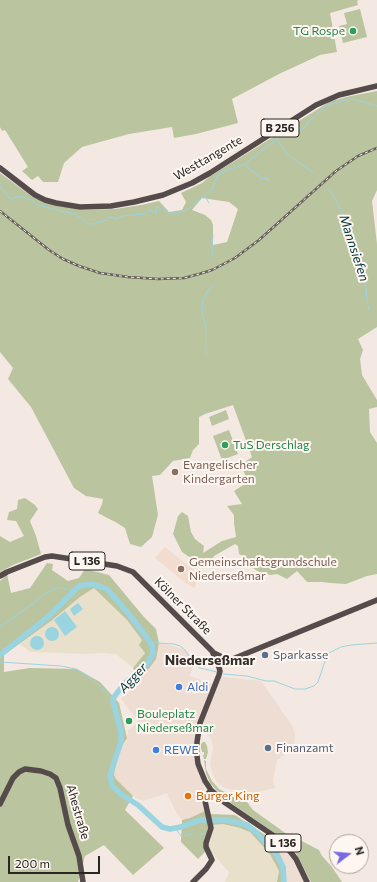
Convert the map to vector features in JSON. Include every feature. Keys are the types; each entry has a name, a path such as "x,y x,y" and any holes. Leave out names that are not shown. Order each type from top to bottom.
{"main road":[{"name":"Westtangente","path":"0,168 35,195 56,203 80,207 112,206 134,202 162,195 192,183 316,105 339,95 377,86"},
{"name":"Kölner Straße","path":"0,576 27,564 52,556 117,566 133,572 212,651 220,672"},
{"path":"218,664 232,660 377,600"},
{"path":"212,651 222,657 232,660"},
{"path":"220,672 232,660"},
{"name":"L 136","path":"220,672 200,724 197,742 198,764 205,781 211,790 224,802 280,840 296,859 307,882"},
{"name":"Ahestraße","path":"0,804 13,778 25,769 42,771 56,778 60,788 68,825 79,856 83,882"},
{"path":"193,882 211,862 211,857 206,847 211,825 207,814 205,797 211,790"}],"shaded area":[{"name":"Gemeinschaftsgrundschule Niederseßmar","path":"165,547 201,574 194,588 155,558"},
{"path":"94,588 127,620 142,640 145,653 133,668 116,654 30,652 20,644 80,597"},
{"path":"159,643 185,650 191,657 193,665 190,676 212,684 215,676 261,681 293,727 295,734 294,747 277,760 273,780 275,788 253,793 248,798 241,791 224,788 217,782 210,765 213,748 210,737 196,724 194,759 205,789 202,795 205,811 182,820 176,812 167,793 143,801 133,796 116,779 114,775 118,755 127,738 128,730 139,722 121,699 141,679 156,659"},
{"path":"223,824 250,832 270,854 279,871 277,882 225,882 229,872 212,853 208,843 213,825"},
{"path":"282,837 294,849 311,882 286,882 286,868 276,845"}],"green space":[{"path":"0,0 359,0 357,1 358,5 330,13 337,52 320,55 279,74 232,99 238,123 174,138 172,127 129,134 82,147 64,163 58,182 43,182 38,176 32,180 22,171 28,167 5,130 2,131 0,127"},
{"name":"TG Rospe","path":"360,9 367,37 343,43 339,26 347,24 344,13"},
{"path":"377,91 377,190 372,201 377,244 377,327 358,339 363,350 360,359 362,375 377,400 377,407 369,409 370,432 377,443 377,574 346,584 307,582 297,571 287,579 277,574 271,575 261,573 248,565 243,556 239,554 238,546 235,544 214,556 210,564 204,567 182,552 173,534 178,516 182,512 188,516 191,532 195,539 204,546 203,553 222,541 236,537 234,515 227,506 242,504 234,491 248,482 241,465 252,457 233,405 199,417 199,444 193,450 190,458 173,461 160,475 152,476 158,515 152,537 141,547 130,544 125,528 98,513 103,499 86,496 74,488 31,407 8,379 13,368 0,352 0,173 34,198 80,210 115,209 159,201 169,212 182,210 186,202 181,193 202,183 209,177 331,101","holes":["202,198 229,202 238,209 227,242 213,245 213,225 211,220 205,215 192,210"]},
{"name":"TuS Derschlag","path":"226,410 229,419 212,426 209,417"},
{"name":"TuS Derschlag","path":"229,430 238,454 222,460 213,436"},
{"path":"25,498 38,509 30,521 41,554 0,572 0,536 10,542 24,536 16,521 7,520 9,512 17,509 18,500"},
{"path":"47,563 53,564 52,570 68,581 79,578 85,569 109,575 156,629 159,643 156,659 141,679 133,668 145,653 139,645 142,640 127,620 94,588 4,655 4,672 30,668 77,669 100,682 119,703 127,738 118,755 114,775 116,779 133,796 125,810 164,848 133,875 104,845 85,856 78,882 0,882 0,581 7,574 11,593 30,588"},
{"path":"205,742 207,746 208,752 206,759 204,759 204,752 202,752 201,748 201,744"},
{"path":"204,760 206,761 206,769 212,781 219,789 227,793 237,795 247,802 253,810 288,835 319,850 329,864 329,874 337,874 342,882 311,882 294,849 285,840 231,803 218,792 210,783 206,773"},
{"path":"205,811 209,825 204,844 205,852 198,859 181,842 182,820"},
{"path":"209,814 235,815 277,843 276,845 286,868 286,882 277,882 279,871 270,854 250,832 223,824 213,825"}],"water":[{"path":"78,603 83,609 74,616 70,609"},
{"path":"65,611 77,627 65,636 54,620"},
{"path":"49,627 55,627 59,631 59,637 55,641 49,641 45,637 45,631"},
{"path":"34,636 40,636 44,640 44,646 40,650 34,650 30,646 30,640"}],"waterway":[{"path":"0,186 9,198 12,199 19,196 31,200 39,205 73,213 89,224 106,220 107,218 111,217 116,219 123,216 143,214 150,210 157,213 156,208 158,207 169,213 177,213 191,207 213,188 217,176 225,171 245,164 287,131 304,128 311,119 330,104 352,99 377,106"},
{"name":"Mannsiefen","path":"277,139 288,155 314,173"},
{"path":"246,165 261,178 268,179 268,181"},
{"name":"Mannsiefen","path":"329,188 344,215 346,232 351,241 359,269 365,276 369,310"},
{"path":"204,195 209,203"},
{"path":"213,235 213,257"},
{"path":"206,355 206,330 202,310 203,300 207,292 214,285"},
{"name":"Agger","path":"0,655 48,617 79,586 92,584 107,589 145,635 152,645 153,653 148,663 124,684 114,697 113,701 121,732 121,742 110,775 112,786 122,795 138,805 162,827 170,829 181,827 200,820 225,820 247,825 257,833 277,855 283,867 284,882"},
{"path":"0,627 34,603 44,594 59,587 73,591"},
{"path":"148,641 180,646 185,650 195,665 200,668 217,672"},
{"path":"223,674 247,676 266,681 274,681 295,689 305,689 314,686 318,682 329,653 341,647 377,643"},
{"path":"0,662 61,666 76,669 88,676 103,689 113,701"},
{"path":"175,828 181,836 192,834"},
{"path":"198,834 207,834"}],"railway":[{"path":"0,211 49,250 63,259 79,266 100,273 128,277 158,279 184,278 212,270 235,258 259,240 336,171 358,156 377,148"}],"place":[{"name":"TG Rospe","path":"353,31"},
{"name":"TuS Derschlag","path":"225,445"},
{"name":"Evangelischer Kindergarten","path":"175,472"},
{"name":"Gemeinschaftsgrundschule Niederseßmar","path":"181,569"},
{"name":"Sparkasse","path":"265,655"},
{"name":"Aldi","path":"179,687"},
{"name":"Bouleplatz Niederseßmar","path":"129,721"},
{"name":"Finanzamt","path":"268,748"},
{"name":"REWE","path":"156,750"},
{"name":"Burger King","path":"188,796"}],"district":[{"name":"Niederseßmar","path":"210,660"}]}
